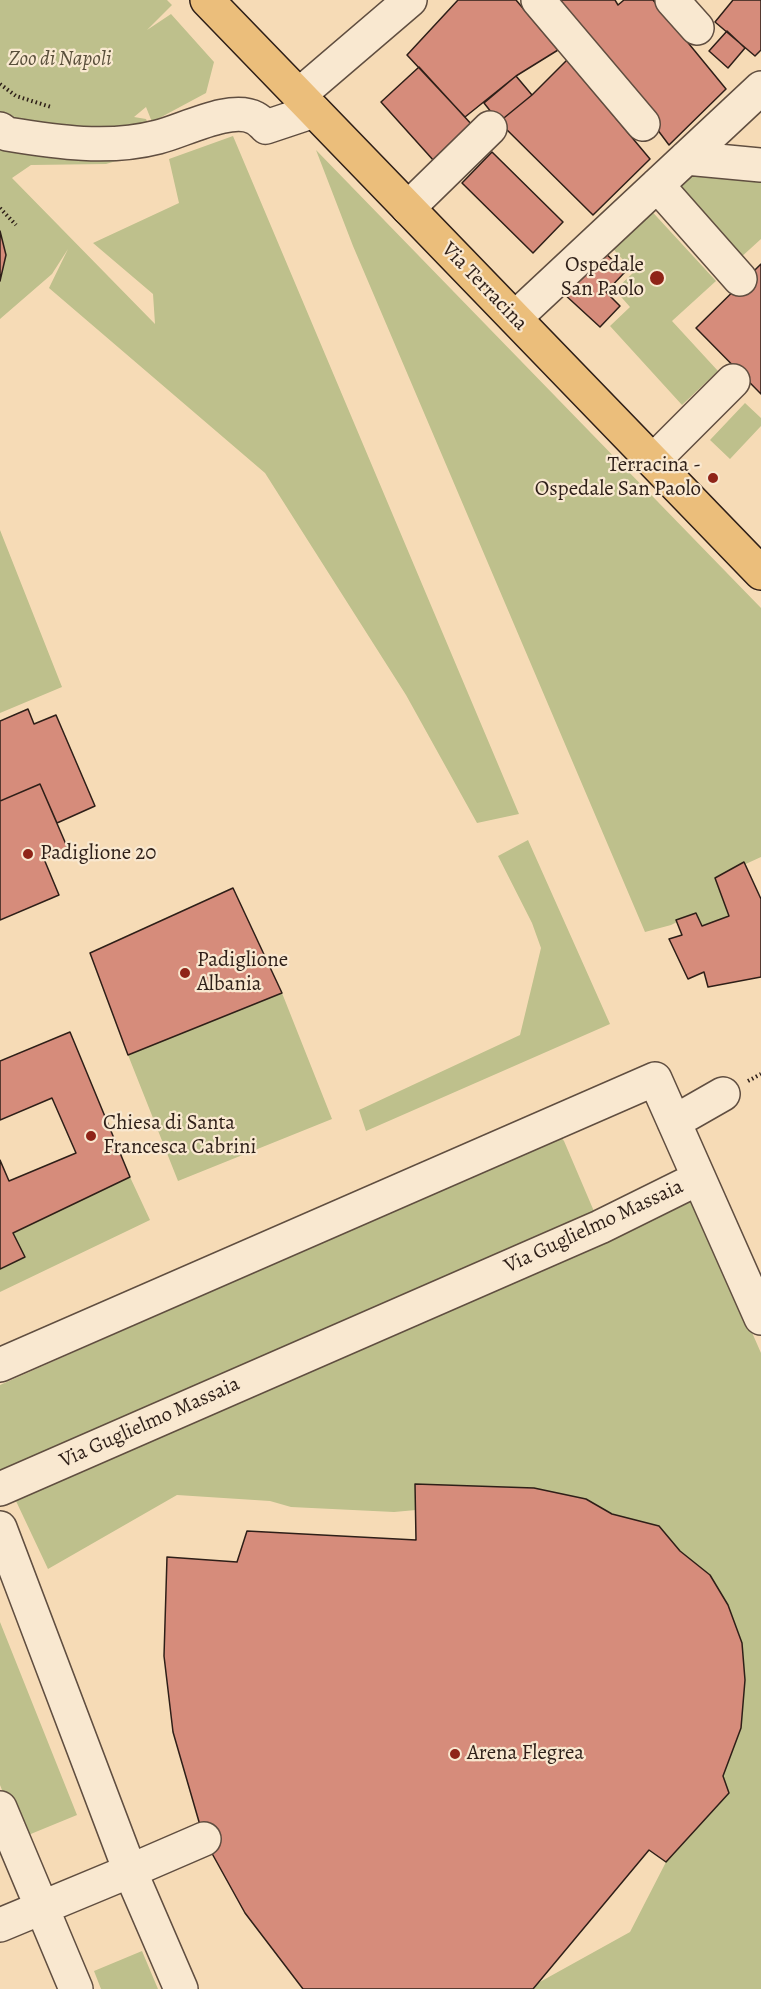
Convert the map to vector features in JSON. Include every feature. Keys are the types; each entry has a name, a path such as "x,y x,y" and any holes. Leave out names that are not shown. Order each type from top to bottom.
{"main road":[{"name":"Via Terracina","path":"207,0 761,573"}],"street":[{"path":"0,129 7,134 62,143 111,144 157,138 233,113 255,117 266,127 306,103 410,0"},
{"path":"538,0 643,124"},
{"path":"672,0 697,28"},
{"path":"515,318 761,88"},
{"path":"408,208 490,128"},
{"path":"686,158 761,165"},
{"path":"657,185 740,279"},
{"path":"653,461 733,381"},
{"name":"Via Guglielmo Massaia","path":"0,1365 655,1080 699,1178 600,1227 0,1489"},
{"path":"674,1122 723,1094"},
{"path":"699,1178 761,1318"},
{"path":"0,1528 130,1871 181,1989"},
{"path":"0,1808 76,1989"},
{"path":"0,1925 204,1839"}],"path":[{"path":"0,208 16,225"}],"green space":[{"name":"Zoo di Napoli","path":"0,0 167,0 172,5 147,30 171,14 214,62 206,93 152,122 146,107 134,117 146,119 160,148 106,164 31,165 12,178 155,324 153,294 93,243 179,203 169,159 233,136 519,814 477,823 406,695 265,473 49,288 68,249 52,274 0,319"},
{"path":"316,150 761,608 761,857 715,878 729,916 702,926 695,913 671,925 645,932 353,246"},
{"path":"692,170 761,178 761,239 739,259 672,187"},
{"path":"646,205 716,281 672,321 718,371 682,405 610,326 630,307 615,290 634,272 606,241"},
{"path":"745,403 761,418 761,426 730,459 710,440"},
{"path":"0,530 62,687 0,713"},
{"path":"528,840 610,1024 366,1131 359,1110 520,1035 541,948 532,923 498,856"},
{"path":"282,993 332,1119 178,1181 128,1055"},
{"path":"560,1136 596,1216 0,1481 0,1385"},
{"path":"130,1177 150,1220 0,1292 0,1269 25,1257 13,1233"},
{"path":"693,1198 761,1353 761,1989 533,1989 538,1983 630,1932 666,1862 729,1793 723,1776 745,1680 742,1642 728,1605 710,1575 680,1551 659,1526 612,1514 586,1499 534,1488 415,1484 416,1510 394,1512 291,1507 270,1501 177,1495 48,1569 16,1501"},
{"path":"0,1622 77,1815 21,1838 0,1785"},
{"path":"142,1951 158,1989 101,1989 94,1971"}],"building":[{"path":"458,0 516,0 558,50 516,76 465,117 407,55"},
{"path":"560,0 615,0 618,5 624,0 653,0 726,89 669,145"},
{"path":"733,0 761,0 761,50 755,56 715,22"},
{"path":"727,31 745,48 728,68 709,51"},
{"path":"567,60 650,159 593,215 499,122 532,95"},
{"path":"419,67 473,126 434,161 381,102"},
{"path":"516,76 532,95 499,122 484,103"},
{"path":"492,152 563,222 533,253 462,183"},
{"path":"0,231 6,255 0,281"},
{"path":"602,250 625,272 606,292 620,306 600,327 563,293"},
{"path":"761,264 761,394 696,328"},
{"path":"28,709 34,724 56,715 95,806 57,823 40,784 0,801 0,721"},
{"name":"Padiglione 20","path":"40,784 68,849 44,859 59,895 0,920 0,801"},
{"path":"744,862 761,899 761,977 708,987 704,972 688,979 669,939 682,935 676,920 696,913 702,926 729,916 715,878"},
{"name":"Padiglione Albania","path":"233,888 282,993 128,1055 90,953"},
{"name":"Chiesa di Santa Francesca Cabrini","path":"70,1032 130,1177 13,1233 25,1257 0,1269 0,1160 9,1181 76,1153 52,1098 0,1120 0,1061"},
{"name":"Arena Flegrea","path":"415,1484 534,1488 586,1499 612,1514 659,1526 680,1551 710,1575 728,1605 742,1643 745,1680 741,1728 723,1776 729,1793 666,1862 649,1850 533,1989 303,1989 245,1913 204,1839 173,1732 164,1656 167,1557 237,1562 247,1531 416,1540"}],"place":[{"name":"Ospedale San Paolo","path":"657,278"},
{"name":"Terracina - Ospedale San Paolo","path":"713,478"},
{"name":"Padiglione 20","path":"28,854"},
{"name":"Padiglione Albania","path":"185,973"},
{"name":"Chiesa di Santa Francesca Cabrini","path":"91,1136"},
{"name":"Arena Flegrea","path":"455,1754"}]}
